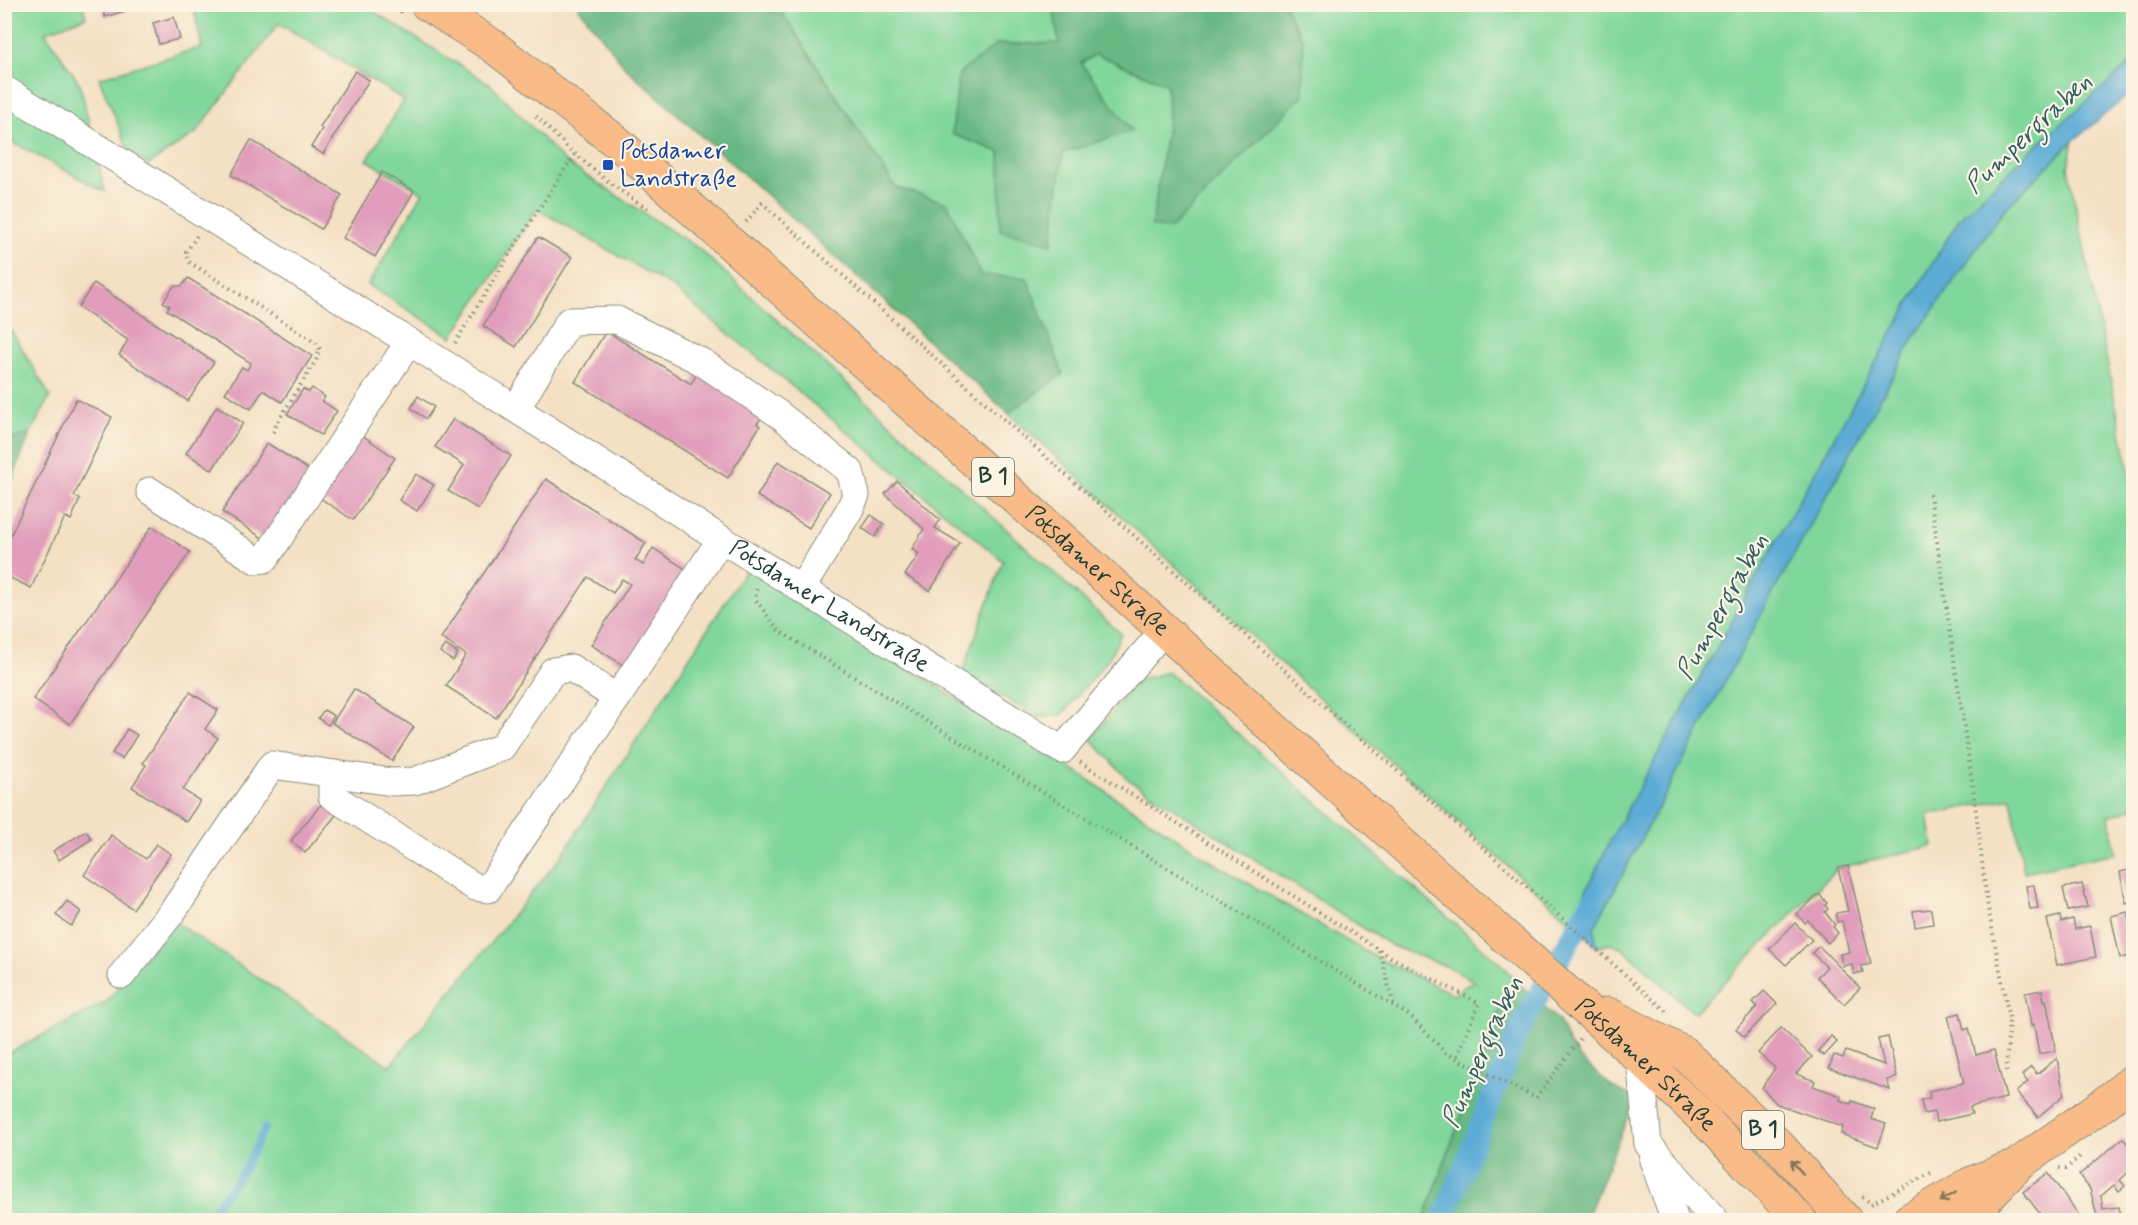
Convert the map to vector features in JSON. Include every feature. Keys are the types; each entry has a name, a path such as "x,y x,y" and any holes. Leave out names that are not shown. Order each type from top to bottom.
{"main road":[{"name":"Potsdamer Straße","path":"427,4 493,46 619,144 1640,1058 1702,1117 1800,1221"},
{"name":"Potsdamer Straße","path":"1564,990 1685,1054 1779,1146 1845,1221"},
{"path":"1910,1221 1970,1184 2019,1163 2101,1106 2133,1080"},
{"path":"1965,1221 2019,1163"}],"street":[{"name":"Potsdamer Landstraße","path":"4,89 1062,750"},
{"path":"516,409 569,321 617,320 702,362 780,415 850,471 856,495 850,509 801,589"},
{"path":"150,491 256,560 265,559 409,342"},
{"path":"332,774 332,796 475,887 488,889 721,539"},
{"path":"1062,750 1164,630"},
{"path":"122,975 173,910 272,765 392,782 415,781 502,747 553,671 571,668 617,698"},
{"path":"1640,1058 1648,1144 1675,1221"},
{"path":"1648,1144 1714,1221"}],"path":[{"path":"443,363 514,247 575,154"},
{"path":"762,203 1600,951"},
{"path":"208,217 186,252 189,262 315,342 320,350 273,433"},
{"path":"1930,494 1974,795 1986,902 2009,1018 2006,1076"},
{"path":"763,565 755,599 779,631 1394,1005 1410,1016 1446,1053 1456,1059 1536,1098 1581,1038"},
{"path":"1062,750 1379,949 1479,1003 1456,1059"},
{"path":"1379,949 1394,1005"}],"green space":[{"path":"739,4 783,14 895,187 947,203 981,275 1027,278 1063,374 1008,413 625,67 578,7 578,5"},
{"path":"4,5 83,5 86,17 45,32 80,84 105,192 5,138"},
{"path":"193,5 363,5 490,84 565,162 698,248 1121,634 1109,658 1062,715 1038,718 962,673 1003,561 671,286 537,209 452,337 368,285 423,193 367,160 404,100 279,23 196,133 148,165 128,149 99,78 202,47"},
{"path":"739,5 1053,5 1059,44 997,44 952,134 1000,152 1051,244 1063,153 1081,63 1096,54 1167,84 1168,120 1152,226 1303,41 1284,5 2133,5 2134,61 2028,153 1959,219 1909,303 1613,835 1571,922 1347,723 1008,413 1063,373 981,275 947,203 895,187 783,14"},
{"path":"1053,5 1214,5 1217,9 1231,5 1284,5 1303,41 1303,95 1170,229 1152,226 1168,120 1167,84 1096,54 1081,63 1132,131 1063,153 1052,244 1000,230 1000,152 952,134 959,74 997,44 1059,43"},
{"path":"2073,141 2068,167 2133,491 2134,808 2109,816 2116,853 2024,872 2011,798 1928,815 1933,846 1838,868 1694,1013 1621,947 1610,944 1597,947 1594,928 1757,622 1915,336 2001,213"},
{"path":"11,330 50,396 30,434 5,441 5,331"},
{"path":"30,434 5,498 5,441"},
{"path":"749,565 949,694 1078,773 1214,863 1375,957 1453,994 1474,981 1448,967 1392,946 1129,780 1091,739 1138,680 1168,672 1503,966 1520,985 1498,1013 1424,1220 5,1220 5,1055 106,1002 175,922 390,1066 561,857"},
{"path":"1520,985 1559,1021 1569,1044 1580,1058 1612,1087 1633,1097 1634,1102 1586,1220 1424,1220 1498,1013"}],"water":[{"path":"2133,61 2133,91 2073,141 2001,213 1915,336 1757,622 1594,928 1597,947 1571,922 1613,835 1909,303 1959,219 2028,153"}],"building":[{"path":"101,4 145,4 145,5 105,17"},
{"path":"174,17 180,39 159,44 153,23"},
{"path":"355,71 369,80 323,154 311,147 322,129 320,127"},
{"path":"251,140 342,195 321,229 231,175"},
{"path":"382,172 414,191 375,257 343,238"},
{"path":"538,237 572,257 516,347 483,326"},
{"path":"188,278 312,356 282,402 263,390 251,409 225,393 242,367 247,370 251,363 167,310 170,306 163,302 174,286 182,286"},
{"path":"94,283 214,362 188,401 119,355 128,340 78,307"},
{"path":"606,331 691,384 700,369 766,410 757,424 760,426 728,478 575,382"},
{"path":"312,388 325,397 322,401 337,411 321,435 287,414 303,389 309,392"},
{"path":"418,396 434,407 426,419 411,408"},
{"path":"76,399 112,417 74,496 80,499 71,520 65,517 31,588 4,575 4,549"},
{"path":"217,406 243,423 212,470 186,453"},
{"path":"453,419 511,456 478,509 448,491 464,465 435,447"},
{"path":"362,435 395,458 353,520 320,498"},
{"path":"267,443 312,472 267,541 222,512"},
{"path":"778,461 830,493 809,528 757,496"},
{"path":"416,474 434,485 417,511 399,500"},
{"path":"546,479 646,543 635,560 643,565 653,548 687,570 626,667 591,645 630,584 622,579 613,593 588,577 496,718 446,686 466,655 441,638"},
{"path":"897,481 940,520 935,528 960,543 930,591 905,575 919,554 912,549 924,529 885,494"},
{"path":"871,515 884,524 875,537 862,528"},
{"path":"152,526 190,552 70,724 33,699"},
{"path":"445,645 458,653 453,661 440,652"},
{"path":"354,689 414,727 392,761 332,723"},
{"path":"190,692 218,710 205,729 218,738 183,790 200,801 186,822 132,787 146,765 143,763"},
{"path":"324,710 334,716 328,725 318,718"},
{"path":"127,729 137,735 122,759 112,753"},
{"path":"322,803 336,815 305,853 291,841"},
{"path":"86,831 92,839 59,860 53,851"},
{"path":"111,835 146,859 156,844 171,854 133,909 84,875"},
{"path":"1848,866 1871,964 1861,966 1863,972 1854,974 1852,964 1843,966 1840,954 1849,952 1842,921 1837,922 1836,913 1848,911 1838,868"},
{"path":"2133,869 2133,901 2126,903 2120,872"},
{"path":"2082,884 2088,907 2068,911 2063,888"},
{"path":"2034,885 2038,908 2030,909 2026,886"},
{"path":"1819,894 1827,903 1825,905 1828,909 1825,912 1838,933 1828,943 1808,920 1805,923 1797,914"},
{"path":"67,901 81,912 71,926 56,915"},
{"path":"1931,909 1933,924 1915,927 1913,911"},
{"path":"2128,912 2133,956 2120,958 2111,916"},
{"path":"2060,916 2061,922 2073,919 2075,929 2090,926 2096,957 2057,965 2047,919"},
{"path":"1795,923 1812,940 1786,965 1769,949"},
{"path":"1819,946 1860,988 1844,1004 1817,977 1827,967 1812,953"},
{"path":"2042,990 2056,1051 2039,1054 2025,993"},
{"path":"1764,991 1777,1004 1744,1037 1736,1029 1757,1007 1753,1002"},
{"path":"1960,1013 1964,1030 1969,1028 1976,1055 1994,1050 2006,1098 1970,1107 1972,1114 1936,1122 1934,1112 1924,1114 1921,1100 1930,1098 1929,1091 1964,1083 1948,1016"},
{"path":"1781,1028 1812,1057 1796,1074 1815,1081 1813,1086 1841,1096 1840,1100 1851,1104 1852,1101 1874,1109 1871,1119 1886,1124 1878,1147 1841,1134 1843,1127 1777,1104 1762,1088 1775,1068 1758,1053"},
{"path":"1831,1036 1837,1042 1824,1056 1818,1051"},
{"path":"1888,1037 1897,1077 1887,1080 1890,1090 1829,1068 1834,1055 1843,1058 1846,1051 1884,1065 1878,1039"},
{"path":"2057,1058 2064,1095 2038,1117 2016,1092 2028,1082 2022,1075 2031,1067 2037,1074"},
{"path":"2123,1138 2133,1151 2133,1168 2120,1180 2125,1186 2119,1191 2114,1185 2101,1196 2103,1209 2119,1207 2121,1220 2098,1220 2090,1189 2079,1175"},
{"path":"2048,1173 2079,1215 2071,1220 2045,1220 2023,1192"}],"waterway":[{"name":"Pumpergraben","path":"1443,1220 1517,1034 1592,901"},
{"path":"205,1220 242,1173 265,1128"}],"place":[{"name":"Potsdamer Landstraße","path":"608,165"}]}
